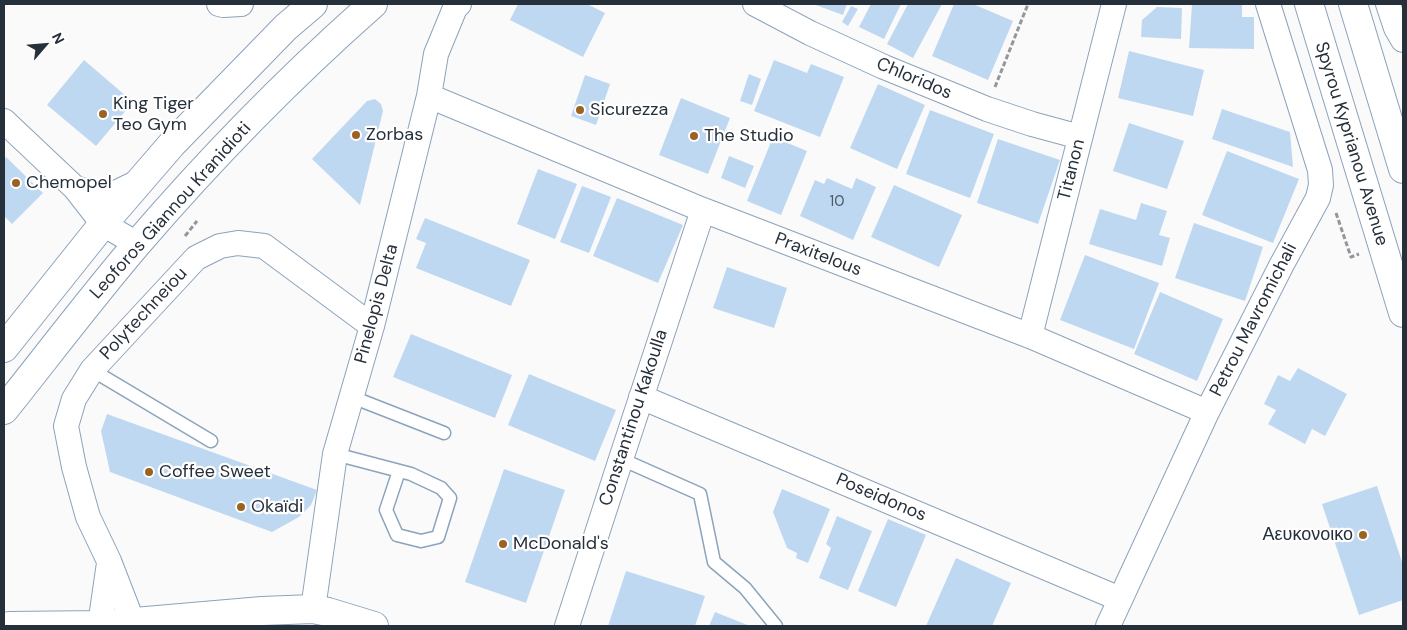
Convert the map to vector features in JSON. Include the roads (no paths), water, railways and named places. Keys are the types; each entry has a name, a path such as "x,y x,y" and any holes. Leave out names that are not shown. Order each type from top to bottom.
{"main road":[{"path":"4,348 103,224 172,144 286,27 313,4"},
{"name":"Leoforos Giannou Kranidioti","path":"4,410 137,244 210,162 328,44 373,4"},
{"name":"Spyrou Kyprianou Avenue","path":"1309,4 1403,313"},
{"path":"1353,4 1403,169"},
{"path":"9,626 100,626 133,623 247,620 262,610 318,616 374,626"}],"street":[{"path":"219,4 241,4"},
{"name":"Pinelopis Delta","path":"318,616 335,454 372,326 429,96 436,54 455,8 459,4"},
{"name":"Chloridos","path":"755,4 810,34 884,67 987,109 1080,138"},
{"name":"Titanon","path":"1030,336 1114,4"},
{"name":"Petrou Mavromichali","path":"1108,626 1207,412 1318,198 1321,185 1320,170 1268,4"},
{"path":"1388,4 1396,28 1403,40"},
{"name":"Praxitelous","path":"429,96 703,210 1030,336 1207,412"},
{"path":"4,121 75,188 103,224 137,244"},
{"path":"75,188 107,197 138,182"},
{"name":"Constantinou Kakoulla","path":"567,626 703,210"},
{"name":"Polytechneiou","path":"133,623 109,561 88,517 74,467 66,426 74,399 92,370 196,258 220,246 238,243 264,246 372,326"},
{"name":"Poseidonos","path":"641,396 1120,599"},
{"path":"100,626 109,561"}],"lane":[{"path":"92,370 211,441"},
{"path":"352,397 444,433"},
{"path":"335,454 411,474 441,488 450,498 438,537 421,541 397,535 386,510 399,471"},
{"path":"621,459 700,494 714,562 745,588 776,626"}],"place":[{"name":"Sicurezza","path":"580,110"},
{"name":"King Tiger Teo Gym","path":"103,114"},
{"name":"Zorbas","path":"356,135"},
{"name":"The Studio","path":"694,136"},
{"name":"Chemopel","path":"16,183"},
{"name":"Coffee Sweet","path":"149,472"},
{"name":"Okaïdi","path":"241,507"},
{"name":"Αευκονοικο","path":"1363,535"},
{"name":"McDonald's","path":"503,544"}]}
